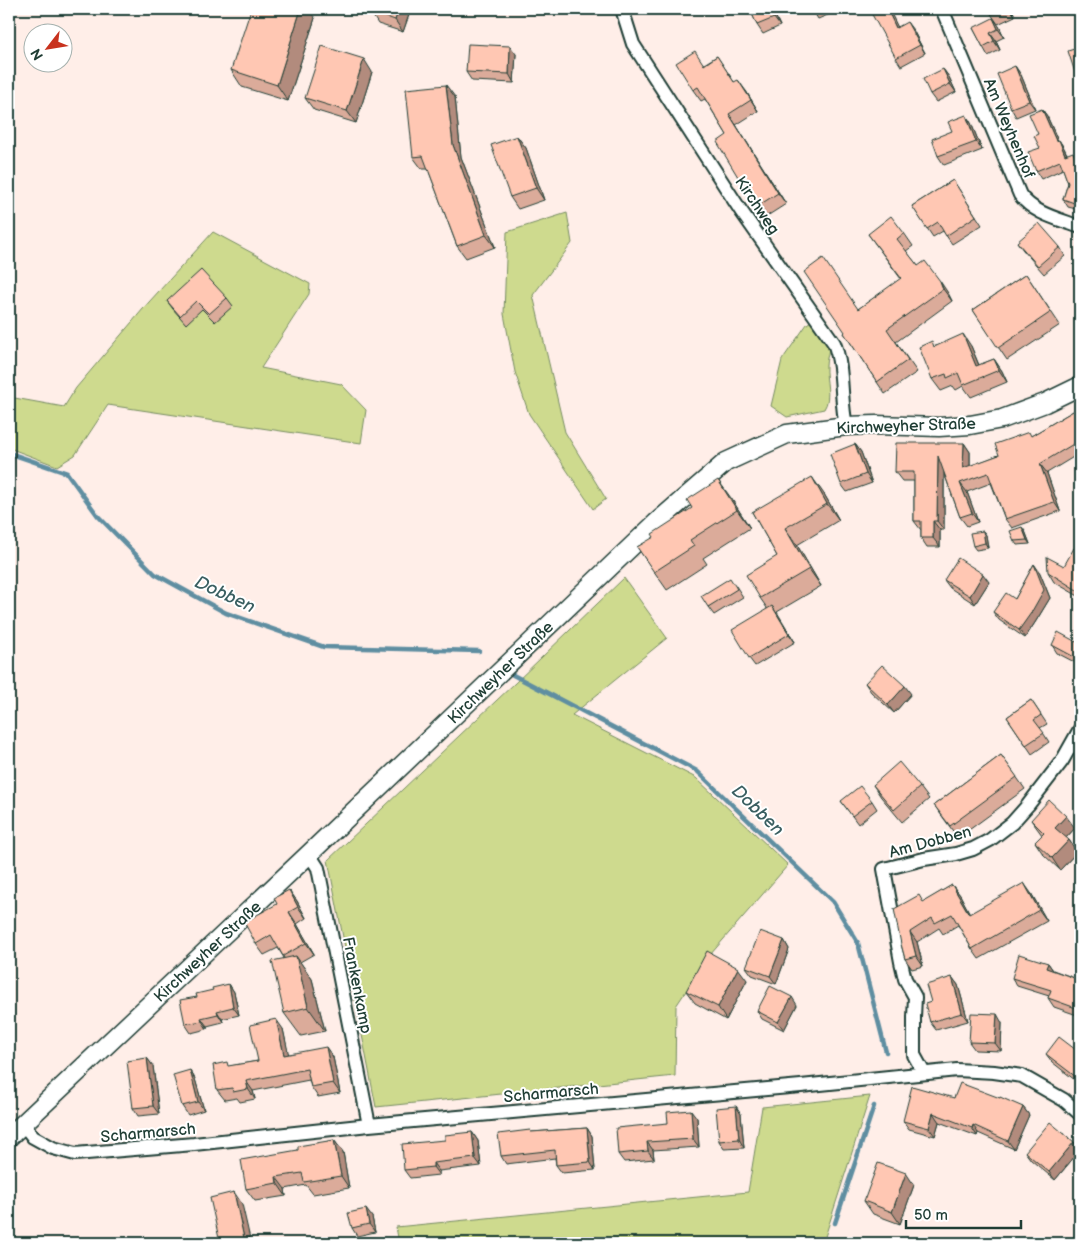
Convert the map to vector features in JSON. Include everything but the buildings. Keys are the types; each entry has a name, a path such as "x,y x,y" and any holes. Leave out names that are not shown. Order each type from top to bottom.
{"main road":[{"name":"Kirchweyher Straße","path":"9,1138 656,523 726,462 787,434 846,426 970,425 1002,419 1045,404 1080,386"}],"street":[{"name":"Kirchweg","path":"622,9 632,44 741,211 834,343 838,353 846,426"},
{"name":"Am Weyhenhof","path":"942,9 1020,195 1026,203 1035,209 1080,227"},
{"name":"Am Dobben","path":"924,1073 914,1055 915,997 905,980 884,869 956,854 973,849 990,840 1012,823 1028,805 1062,761 1080,729"},
{"name":"Frankenkamp","path":"309,854 318,868 369,1125"},
{"name":"Scharmarsch","path":"23,1124 33,1137 52,1148 75,1154 957,1070 1022,1076 1064,1100 1080,1114"}],"green space":[{"path":"567,213 572,243 533,295 565,432 606,499 593,509 529,414 515,372 504,314 507,232"},
{"path":"213,232 310,284 309,294 261,368 341,384 366,410 361,443 108,405 75,455 57,466 9,448 9,397 64,407 76,388 149,302"},
{"path":"811,321 829,346 826,366 828,399 824,409 787,417 771,406 782,360"},
{"path":"624,578 667,638 572,715 696,778 788,865 710,955 676,1006 675,1076 376,1107 328,860"},
{"path":"870,1096 823,1243 399,1243 396,1227 748,1192 762,1107"}],"waterway":[{"name":"Dobben","path":"9,453 67,473 98,516 155,574 226,613 324,647 479,651"},
{"name":"Dobben","path":"513,675 697,771 833,902 858,943 886,1052"},
{"name":"Dobben","path":"835,1223 874,1106"}]}
